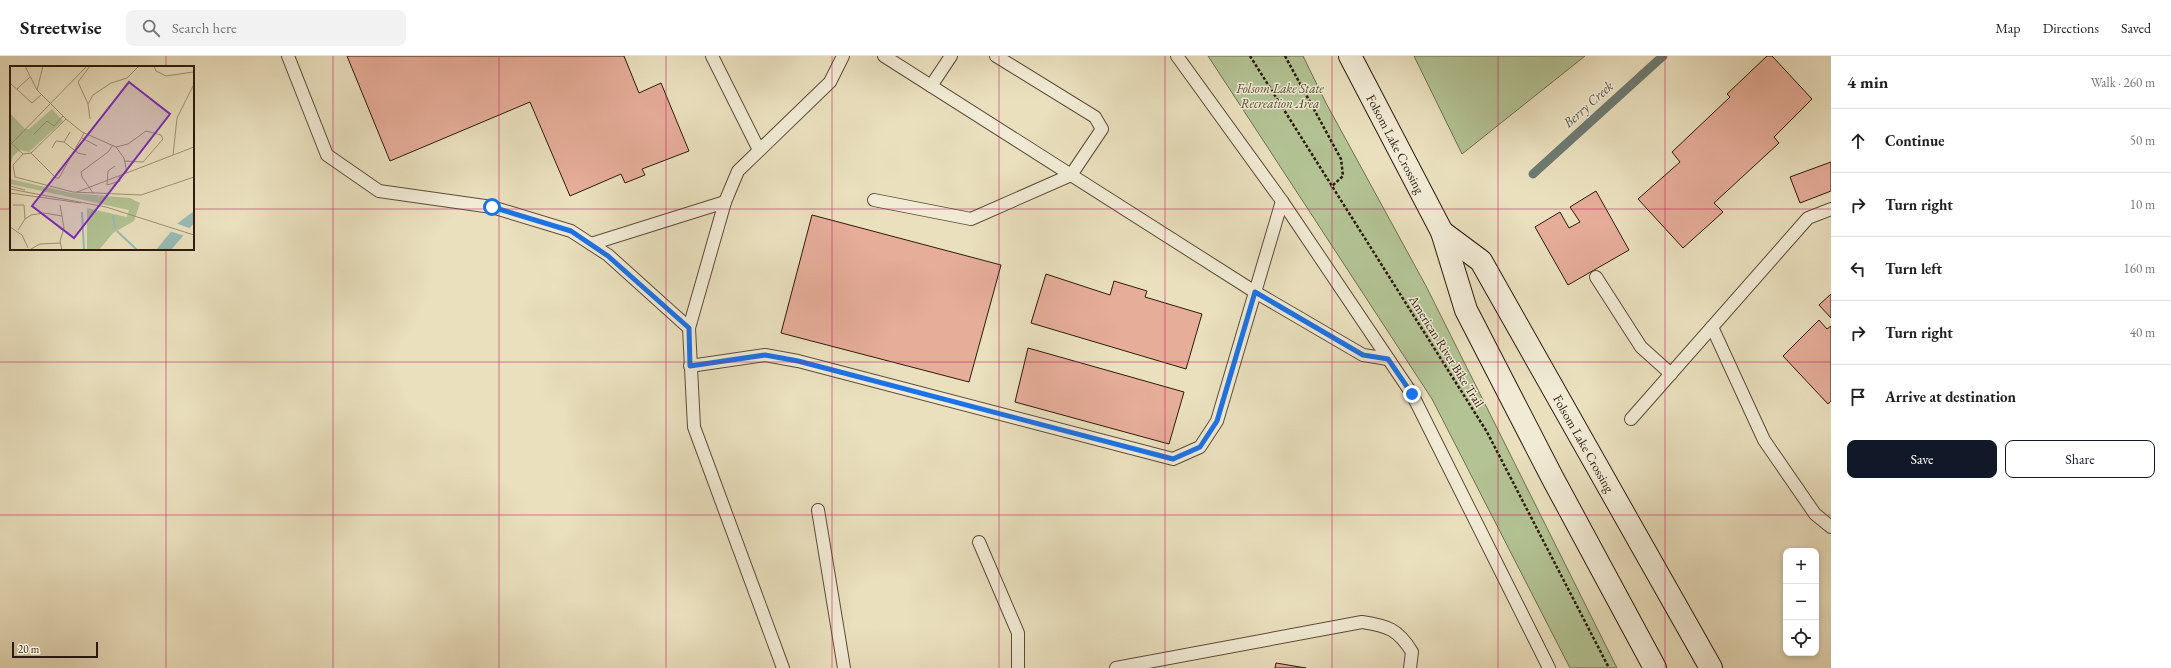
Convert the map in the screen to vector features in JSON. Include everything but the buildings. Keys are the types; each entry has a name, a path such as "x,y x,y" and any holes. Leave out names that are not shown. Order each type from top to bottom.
{"main road":[{"name":"Folsom Lake Crossing","path":"1350,56 1442,232 1466,310 1552,477 1655,668"},
{"name":"Folsom Lake Crossing","path":"1442,232 1481,261 1711,668"}],"lane":[{"path":"288,56 327,156 379,191 492,207 571,231 608,256 689,328"},
{"path":"712,56 758,150"},
{"path":"783,668 694,427 689,328 724,202 738,171 830,82 844,56"},
{"path":"884,56 1255,292 1363,355 1388,359"},
{"path":"931,86 951,56"},
{"path":"874,200 971,219 1071,175 1102,129 1100,123 1095,117 996,56"},
{"path":"1177,56 1282,201 1412,394 1549,668"},
{"path":"690,366 765,355 798,361 1173,459 1200,447 1217,421 1282,201"},
{"path":"591,244 724,202"},
{"path":"1631,419 1808,218 1831,209"},
{"path":"1596,277 1641,347 1671,374"},
{"path":"1712,327 1764,440 1815,514 1831,527"},
{"path":"818,510 844,668"},
{"path":"979,542 1018,633 1018,668"},
{"path":"1116,668 1362,622 1385,625 1405,639 1412,652 1410,668"}],"path":[{"name":"American River Bike Trail","path":"1250,56 1487,432 1609,668"},
{"path":"1285,56 1341,159 1343,176 1331,186"}],"green space":[{"name":"Folsom Lake State Recreation Area","path":"1208,56 1303,56 1326,103 1426,286 1617,668 1570,668 1432,399"},
{"path":"1414,56 1585,56 1462,154"}],"waterway":[{"name":"Berry Creek","path":"1533,174 1663,56"}],"route":[{"path":"492,207 571,231 608,256 689,328 690,366 765,355 798,361 1173,459 1200,447 1217,421 1255,292 1363,355 1388,359 1412,394"}]}
